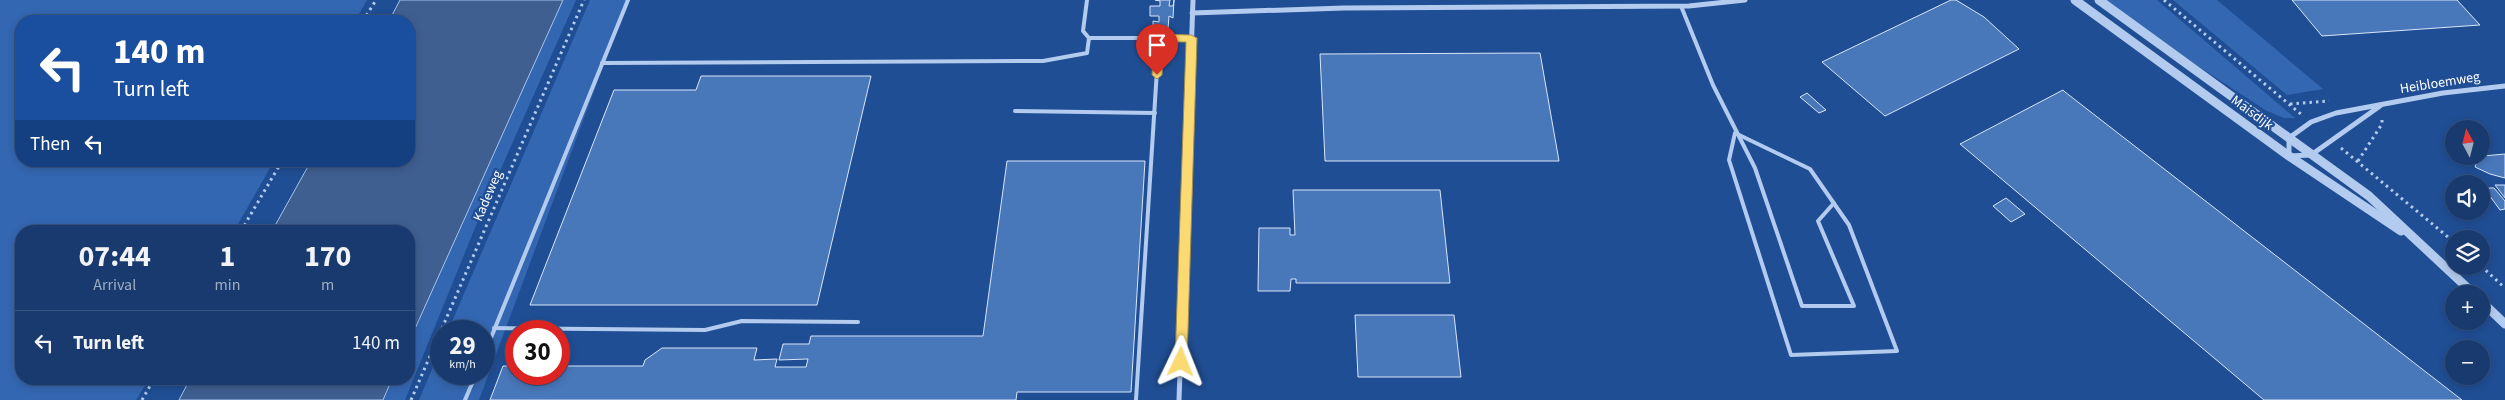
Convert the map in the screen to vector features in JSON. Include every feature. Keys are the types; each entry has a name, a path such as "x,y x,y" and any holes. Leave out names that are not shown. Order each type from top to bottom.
{"street":[{"path":"1180,400 1193,0"},
{"path":"1192,13 1344,8 1681,6 1746,0"},
{"name":"Maisdijk","path":"2075,0 2288,156 2356,203 2418,242"},
{"name":"Maisdijk","path":"2099,0 2369,196 2464,285"},
{"name":"Heibloemweg","path":"2289,138 2311,122 2337,112 2380,106 2428,94 2469,88 2505,86"},
{"name":"Heibloemweg","path":"2311,155 2380,106"},
{"path":"2289,138 2288,156 2311,155"},
{"path":"2490,309 2505,324"}],"lane":[{"path":"495,326 628,0"},
{"path":"602,63 1043,61 1087,53 1089,38 1083,31 1087,0"},
{"path":"1681,6 1735,133 1754,168 1802,306 1854,306 1818,221 1834,203"},
{"path":"1089,38 1191,38"},
{"path":"1136,400 1159,38"},
{"path":"1015,110 1154,113"},
{"path":"1735,133 1810,169 1849,225 1897,351 1791,355 1729,160 1735,133"},
{"path":"495,328 705,330 742,321 858,322"},
{"path":"465,400 471,385"}],"path":[{"path":"367,15 376,0"},
{"name":"Kadeweg","path":"411,400 584,0"},
{"path":"2358,161 2382,124 2380,106"},
{"path":"245,225 278,167"},
{"path":"2490,274 2505,288"},
{"path":"142,400 151,385"}],"shaded area":[{"path":"0,0 367,0 358,15 15,15 15,167 271,167 237,225 15,225 15,385 145,385 136,400 0,400"},
{"path":"400,0 563,0 415,329 415,225 275,225 308,167 415,167 415,15 392,15"},
{"path":"563,0 576,0 479,218 438,320 430,320 430,339 415,375 415,329"},
{"path":"590,0 628,0 509,320 505,320 505,330 495,357 495,320 453,320"},
{"path":"2106,0 2157,0 2295,118 2284,118 2267,111 2190,61"},
{"path":"2173,0 2217,0 2323,89 2287,95"},
{"path":"430,374 430,385 485,385 479,400 419,400"},
{"path":"187,385 389,385 383,400 179,400"},
{"path":"389,385 411,385 405,400 383,400"}],"building":[{"path":"1155,0 1170,0 1169,6 1173,6 1174,0 1173,18 1169,16 1168,29 1153,28 1153,21 1159,22 1159,16 1150,16 1150,6 1160,6 1160,1"},
{"path":"1951,0 1956,0 1984,17 2019,49 1885,116 1822,62"},
{"path":"2292,0 2457,0 2480,25 2322,36"},
{"path":"1540,53 1559,161 1325,161 1320,54"},
{"path":"701,76 871,76 817,305 530,305 614,90 696,90"},
{"path":"2063,90 2462,400 2264,400 1960,144"},
{"path":"1807,93 1826,110 1819,113 1800,97"},
{"path":"2505,154 2505,178 2475,167 2476,165 2490,165 2490,155"},
{"path":"1007,161 1145,161 1131,392 1017,392 1016,400 490,400 503,366 505,366 505,385 570,385 570,366 643,366 645,360 662,348 757,348 754,360 777,359 775,367 806,367 808,359 779,360 783,344 809,344 811,336 983,336"},
{"path":"2495,185 2505,185 2505,198"},
{"path":"2490,188 2494,188 2505,201 2505,209 2500,210 2490,196"},
{"path":"1293,190 1440,190 1450,283 1296,283 1296,279 1291,279 1290,291 1258,291 1259,228 1290,228 1290,235 1295,235"},
{"path":"2006,198 2025,214 2011,222 1993,206"},
{"path":"1355,315 1454,315 1461,377 1358,377"}],"route":[{"path":"1157,75 1159,38 1191,38 1181,362"}]}
